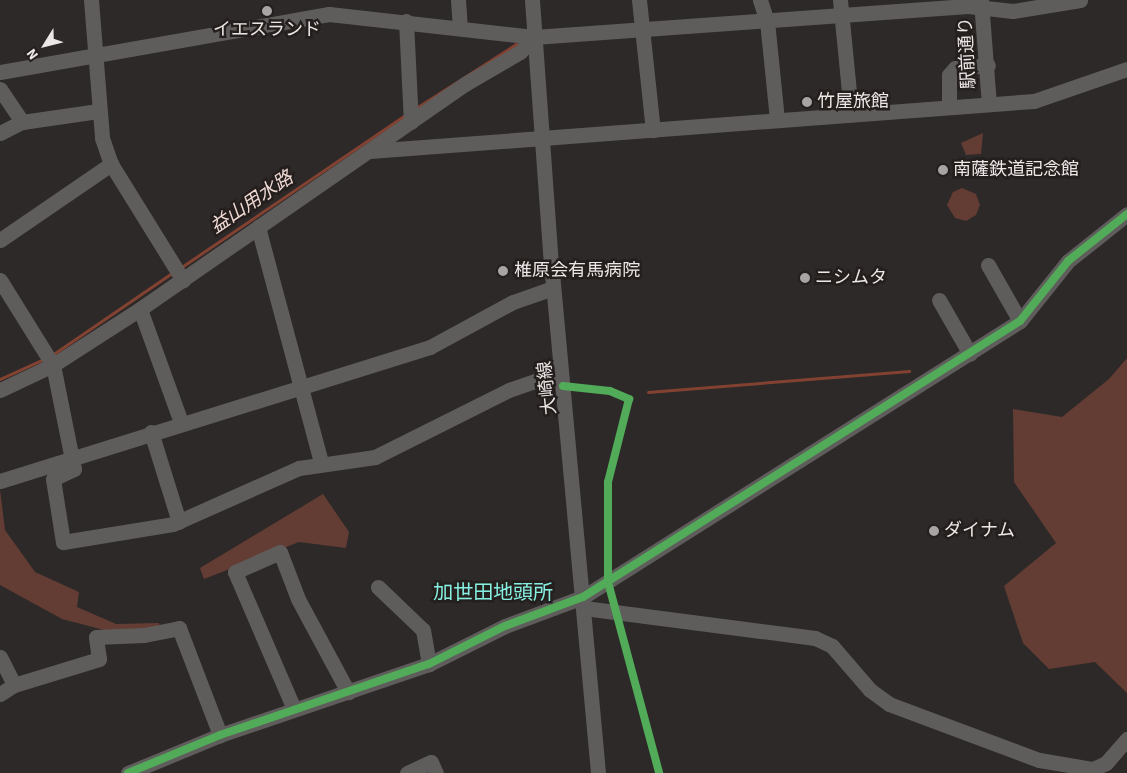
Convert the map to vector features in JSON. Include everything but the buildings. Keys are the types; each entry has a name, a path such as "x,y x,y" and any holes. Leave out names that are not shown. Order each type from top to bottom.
{"street":[{"path":"91,0 98,111 111,164 183,280"},
{"path":"458,0 460,27"},
{"name":"大崎線","path":"532,0 553,288 584,603 598,773"},
{"path":"639,0 646,30 653,130"},
{"path":"760,0 767,21 777,119"},
{"path":"0,72 329,14 460,27 534,38 767,21 842,6 982,4 1013,11 1080,0"},
{"name":"駅前通り","path":"982,4 988,65 989,104"},
{"path":"842,6 851,113"},
{"path":"406,21 412,122"},
{"path":"0,390 52,363 140,309 412,122 520,52 534,38"},
{"path":"949,106 949,75 955,68 988,65"},
{"path":"370,151 542,139 851,113 1034,102 1127,69"},
{"path":"0,89 22,122"},
{"path":"0,133 22,122 98,111"},
{"path":"0,240 111,164"},
{"path":"128,773 220,735 429,664 505,626 584,603 1020,321 1068,261 1127,214"},
{"path":"258,227 322,462"},
{"path":"988,264 1020,321"},
{"path":"0,280 52,363 70,458 74,469 53,479 63,542 179,522 322,462 375,457 509,390 561,372"},
{"path":"0,481 181,422 430,347 513,302 553,288"},
{"path":"939,300 970,354"},
{"path":"140,309 181,422"},
{"path":"151,432 179,522"},
{"path":"294,709 234,572 280,552 298,599 348,692"},
{"path":"378,587 423,630 429,664"},
{"path":"584,603 821,640 889,704 1039,760 1093,769 1106,763 1127,739"},
{"path":"0,694 14,685 99,659 96,637 144,636 179,628 220,735"},
{"path":"0,656 14,685"},
{"path":"407,773 431,762 436,773"}],"shaded area":[{"path":"983,133 981,154 966,155 961,143"},
{"path":"962,188 976,194 980,205 976,215 966,221 955,218 947,205 953,192"},
{"path":"1127,358 1127,693 1095,662 1049,669 1023,643 1004,586 1056,543 1014,482 1013,409 1062,417 1109,379"},
{"path":"0,489 5,530 35,572 79,592 77,607 116,624 159,623 160,629 119,634 62,619 0,585"},
{"path":"323,494 349,532 346,548 299,542 204,579 200,568"}],"waterway":[{"name":"益山用水路","path":"416,108 516,44"},
{"name":"益山用水路","path":"180,268 407,114"},
{"name":"益山用水路","path":"52,355 173,272"},
{"name":"益山用水路","path":"0,379 44,359"},
{"path":"648,392 909,371"}],"cycle path":[{"path":"128,773 220,735 429,664 505,626 583,597 1020,321 1068,261 1127,214"},
{"path":"563,386 610,391 629,399 608,482 608,582 659,773"}],"place":[{"name":"イエスランド","path":"267,11"},
{"name":"竹屋旅館","path":"807,102"},
{"name":"南薩鉄道記念館","path":"943,170"},
{"name":"椎原会有馬病院","path":"503,271"},
{"name":"ニシムタ","path":"805,278"},
{"name":"ダイナム","path":"934,531"}],"district":[{"name":"加世田地頭所","path":"493,593"}]}
